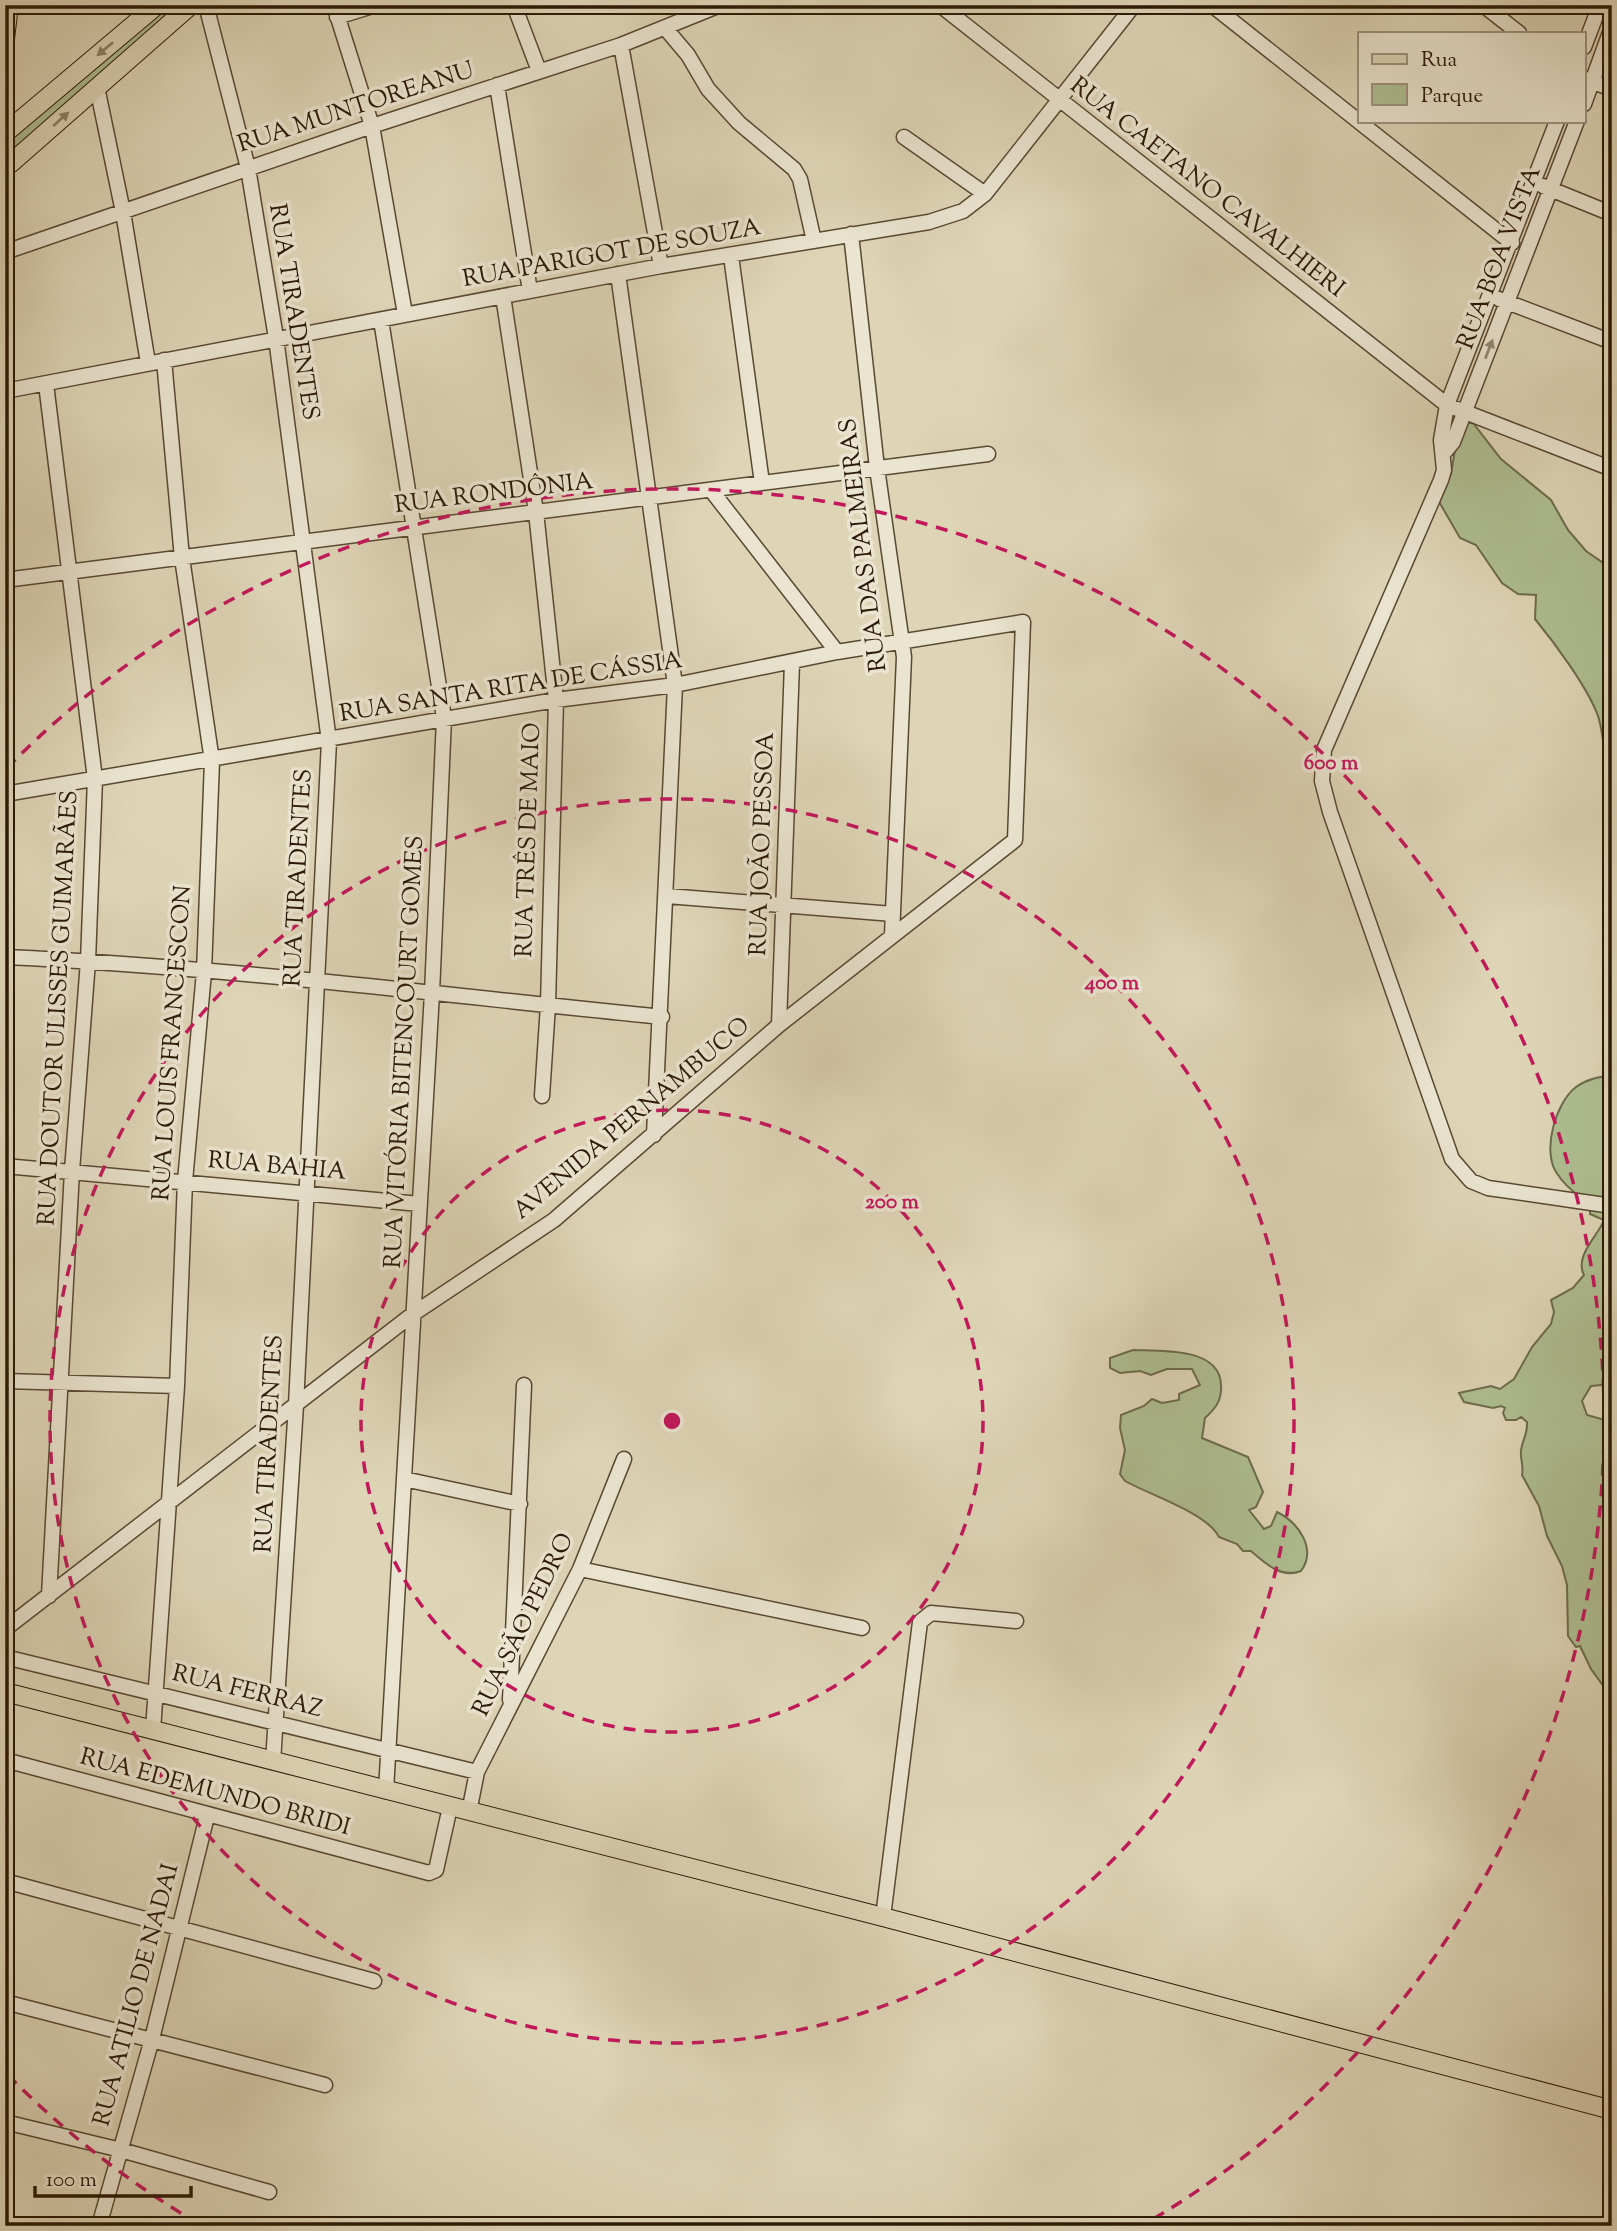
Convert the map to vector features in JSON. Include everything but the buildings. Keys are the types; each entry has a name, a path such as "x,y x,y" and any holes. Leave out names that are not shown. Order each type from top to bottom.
{"main road":[{"path":"5,39 9,5"},
{"path":"8,172 10,146 5,135 157,5"},
{"path":"8,172 97,87 191,5"},
{"path":"5,1692 883,1917 1612,2110"}],"street":[{"name":"RUA TIRADENTES","path":"206,5 248,168 276,338 329,741 296,1405 273,1762"},
{"path":"376,5 335,11 372,126 405,314"},
{"path":"514,5 539,71"},
{"name":"RUA MUNTOREANU","path":"5,252 666,29 720,5"},
{"name":"RUA CAETANO CAVALHIERI","path":"940,5 1447,405 1612,469"},
{"name":"RUA PARIGOT DE SOUZA","path":"5,391 618,274 929,222 963,211 985,194 1134,5"},
{"path":"1212,5 1358,121"},
{"path":"1483,5 1518,32"},
{"path":"1586,42 1600,5"},
{"path":"1612,27 1588,80 1612,89"},
{"path":"666,29 688,55 708,89 739,123 794,169 800,179 814,241"},
{"path":"621,44 662,266"},
{"path":"497,85 530,292"},
{"path":"97,87 123,212 148,363"},
{"path":"1359,122 1511,243"},
{"name":"RUA BOA VISTA","path":"1443,454 1441,440 1447,405 1557,122"},
{"name":"RUA BOA VISTA","path":"1443,454 1453,442 1577,122"},
{"path":"904,137 985,194"},
{"path":"1535,183 1612,214"},
{"name":"RUA DAS PALMEIRAS","path":"851,234 877,468 904,657 892,935"},
{"path":"731,256 762,483"},
{"path":"618,274 675,685 662,1017 654,1135"},
{"path":"1488,295 1612,341"},
{"name":"RUA TRÊS DE MAIO","path":"503,296 536,512 556,700 548,1005 542,1096"},
{"name":"RUA VITÓRIA BITENCOURT GOMES","path":"381,320 416,526 444,719 432,993 386,1791"},
{"name":"RUA LOUIS FRANCESCON","path":"153,1730 177,1386 185,1181 204,972 212,761 182,558 164,360"},
{"name":"RUA DOUTOR ULISSES GUIMARÃES","path":"46,384 95,779 88,961 72,1171 49,1596"},
{"name":"RUA RONDÔNIA","path":"5,580 988,454"},
{"path":"1443,454 1441,480 1324,750 1322,781 1330,812 1433,1108 1452,1158 1462,1173 1471,1181 1488,1188 1612,1206"},
{"path":"711,490 837,652"},
{"name":"RUA SANTA RITA DE CÁSSIA","path":"5,794 212,761 556,700 675,685 837,652 1023,622 1015,840"},
{"name":"RUA JOÃO PESSOA","path":"779,1026 792,663"},
{"name":"AVENIDA PERNAMBUCO","path":"5,1629 413,1314 554,1220 779,1026 1015,840"},
{"path":"667,896 893,914"},
{"path":"5,957 88,961 317,981 662,1017"},
{"name":"RUA BAHIA","path":"5,1166 306,1191 420,1204"},
{"path":"5,1381 177,1386"},
{"path":"510,1705 524,1384"},
{"name":"RUA SÃO PEDRO","path":"469,1812 477,1772 580,1569 625,1459"},
{"path":"404,1479 520,1504"},
{"path":"580,1569 862,1628"},
{"path":"883,1917 920,1622 931,1613 1016,1622"},
{"name":"RUA FERRAZ","path":"5,1657 477,1772"},
{"name":"RUA EDEMUNDO BRIDI","path":"5,1760 207,1816 429,1872 436,1870 450,1807"},
{"name":"RUA ATILIO DE NADAI","path":"99,2226 152,2039 207,1816"},
{"path":"5,1881 374,1981"},
{"path":"5,2002 325,2085"},
{"path":"5,2122 121,2150 269,2192"}],"green space":[{"path":"167,5 182,5 14,149 12,137"},
{"path":"1463,423 1473,423 1501,459 1551,500 1568,530 1586,551 1612,569 1612,770 1606,757 1598,716 1587,692 1535,619 1536,595 1518,594 1502,583 1476,545 1460,538 1438,500 1451,474 1458,431"},
{"path":"1612,1075 1612,1212 1588,1201 1567,1186 1556,1172 1550,1152 1553,1127 1569,1094 1584,1082"},
{"path":"1595,1207 1612,1214 1612,1384 1591,1386 1582,1401 1587,1415 1612,1422 1612,1698 1591,1669 1580,1646 1576,1647 1568,1636 1567,1585 1562,1566 1547,1536 1539,1506 1522,1475 1521,1451 1527,1422 1521,1417 1506,1420 1503,1413 1505,1408 1464,1402 1459,1393 1491,1386 1500,1389 1514,1379 1532,1347 1551,1324 1554,1312 1551,1300 1573,1288 1584,1275 1584,1253 1604,1220 1590,1214 1590,1209"},
{"path":"1133,1350 1173,1351 1200,1357 1218,1373 1220,1395 1215,1407 1205,1418 1202,1438 1248,1457 1263,1492 1256,1507 1249,1510 1264,1529 1271,1526 1277,1512 1298,1530 1303,1537 1307,1554 1301,1571 1287,1573 1274,1568 1251,1551 1243,1551 1237,1544 1219,1537 1213,1528 1191,1512 1125,1481 1120,1474 1125,1450 1120,1428 1121,1415 1144,1406 1152,1399 1162,1403 1179,1400 1179,1394 1200,1385 1192,1369 1167,1369 1151,1375 1140,1371 1120,1373 1110,1368 1110,1358"}]}
